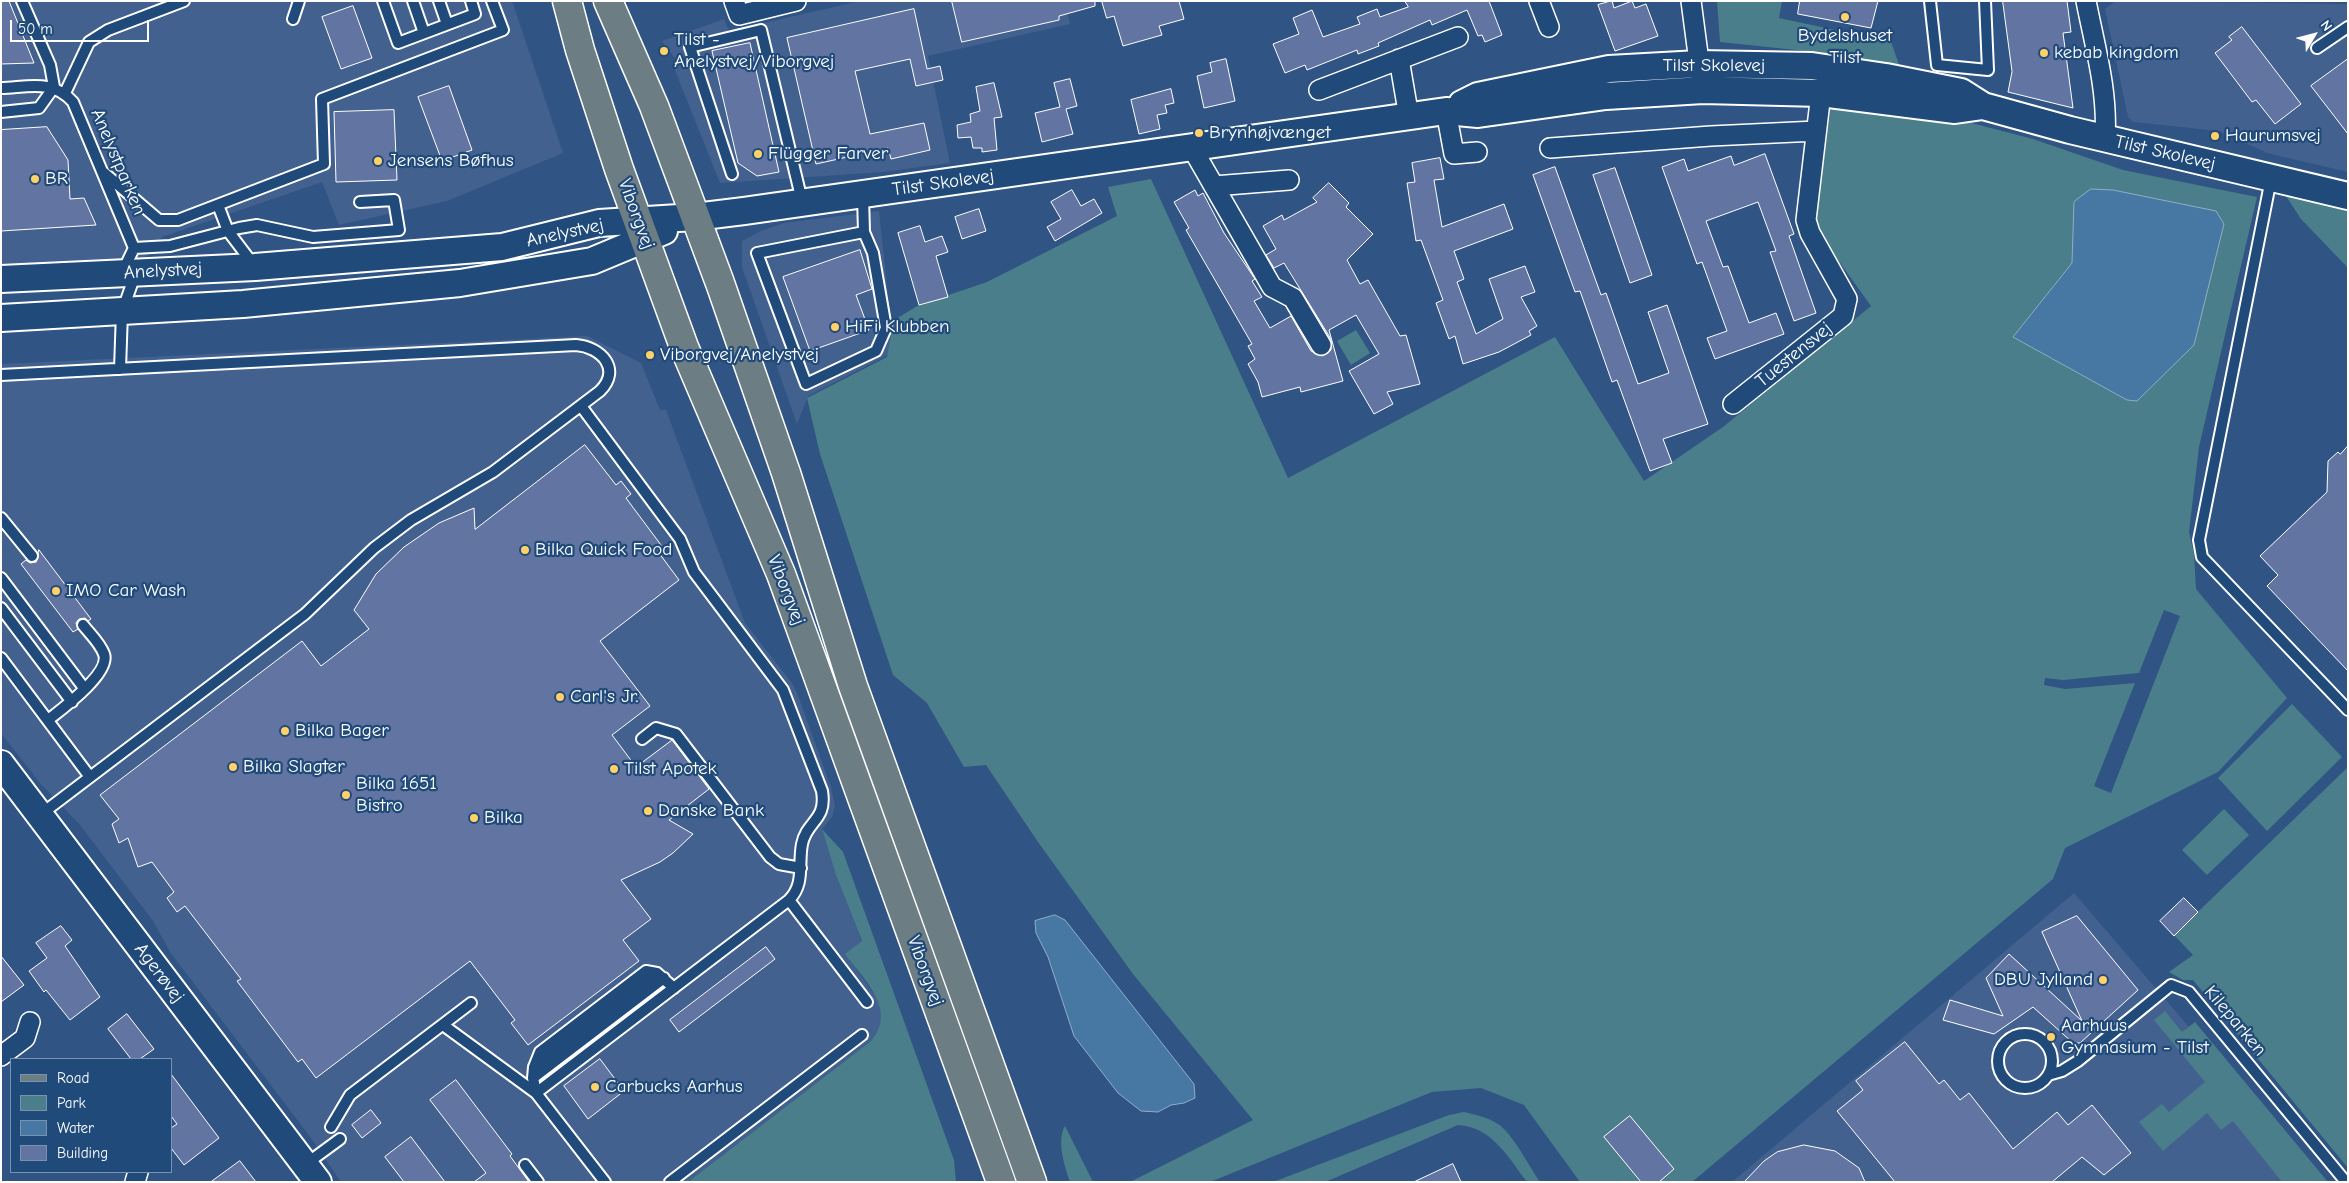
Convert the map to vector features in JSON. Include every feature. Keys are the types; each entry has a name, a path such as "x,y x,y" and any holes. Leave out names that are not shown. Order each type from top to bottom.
{"main road":[{"name":"Viborgvej","path":"566,1 580,50 688,356 781,574 1001,1182"},
{"name":"Viborgvej","path":"608,1 654,106 695,217 786,473 853,686 1032,1182"}],"street":[{"path":"734,1 739,15 796,1"},
{"path":"1539,1 1549,27"},
{"path":"1691,1 1703,90"},
{"path":"2086,1 2103,84 2106,115 2105,138"},
{"path":"1319,90 1458,37"},
{"path":"1399,59 1409,116"},
{"name":"Tilst Skolevej","path":"1446,111 1478,96 1609,69 1700,64 1812,66 1886,77 1961,92 1983,106 2105,138 2348,196"},
{"name":"Tilst Skolevej","path":"695,217 863,195 1446,111 1478,114 1606,96 1703,90 1821,93 1955,110 1983,106"},
{"name":"Tuestensvej","path":"1733,404 1843,316 1848,299 1810,233 1806,220 1821,93"},
{"path":"1446,111 1454,154 1477,152"},
{"path":"1550,148 1816,131"},
{"path":"1192,148 1272,287 1293,298 1321,345"},
{"path":"1214,186 1289,180"},
{"name":"Anelystvej","path":"1,318 243,304 460,283 592,261 642,230 695,217"},
{"name":"Anelystvej","path":"1,279 131,264 255,267 502,246 599,223 642,230"},
{"name":"Agerøvej","path":"1,764 311,1173"},
{"path":"1,1056 24,1038 30,1022"}],"lane":[{"path":"1,112 39,108 54,87 50,65 22,1"},
{"path":"65,93 88,42 108,30 184,1"},
{"path":"293,19 299,1"},
{"path":"383,1 398,43 476,14 471,1"},
{"path":"412,1 424,33"},
{"path":"439,1 447,24"},
{"path":"103,172 159,220 178,220 324,164 322,99 503,30 492,1"},
{"path":"1930,1 1937,65 1988,70 1985,1"},
{"path":"2317,48 2348,27"},
{"path":"732,174 690,48 761,30 803,202"},
{"name":"Anelystparken","path":"1,88 54,87 65,93 73,102 103,172 131,264"},
{"path":"2271,178 2199,540 2202,557 2348,710"},
{"path":"863,195 864,232 873,253 886,328 876,351 806,384 757,253 864,232"},
{"path":"120,369 122,312 131,264 170,246 228,231 257,226 313,237 399,230 394,200 360,202"},
{"path":"218,206 228,231 255,267"},
{"path":"1,375 576,345 592,348 599,353 609,368 610,377 607,384 581,406 493,472 450,495 404,525 374,548 305,614 40,815"},
{"path":"536,1093 796,892 800,880 802,843 823,810 824,802 822,791 783,690 694,572 680,539 581,406"},
{"path":"3,523 32,556"},
{"path":"1,578 84,688"},
{"path":"1,608 72,702"},
{"path":"48,720 72,702 102,671 105,664 104,655 84,625"},
{"path":"1,658 90,777"},
{"path":"642,739 656,728 676,734 770,857 779,864 801,868"},
{"path":"788,900 867,1002"},
{"path":"536,1093 533,1072 540,1052 646,971 660,976 674,988"},
{"path":"533,1072 660,976"},
{"name":"Kileparken","path":"2048,1076 2052,1058 2045,1042 2038,1037 2029,1034 2012,1037 2000,1050 1998,1067 2002,1076 2016,1086 2034,1086 2048,1076 2062,1071 2078,1061 2171,985 2189,992 2346,1182"},
{"path":"331,1126 350,1095 471,1003"},
{"path":"443,1024 536,1093 605,1182"},
{"path":"670,1182 862,1035"},
{"path":"311,1173 340,1139"},
{"path":"525,1165 538,1182"}],"shaded area":[{"path":"1,1 512,1 563,153 447,201 339,225 322,182 162,237 139,266 76,269 1,264"},
{"path":"860,1 1064,1 1070,24 928,56 950,163 883,172 720,183 672,63 675,59 662,41 724,19 729,31"},
{"path":"2116,1 2348,4 2348,172 2267,153 2219,131 2133,122 2128,117 2105,9"},
{"path":"879,211 894,352 808,396 797,424 742,267 742,241 763,230 784,223"},
{"path":"587,336 641,363 660,410 666,410 745,623 792,683 797,693 831,787 835,806 832,817 822,829 836,875 862,942 846,955 877,998 881,1006 881,1024 878,1034 871,1041 688,1182 341,1182 311,1138 170,952 153,921 80,825 40,783 1,733 1,364"},
{"name":"Aarhuus Gymnasium - Tilst","path":"2074,893 2322,1182 1732,1182"}],"green space":[{"path":"1717,1 1782,1 1779,18 1891,42 1901,70 1834,54 1720,42"},
{"path":"1831,105 1952,118 2033,139 2123,170 2257,197 2199,447 2189,532 2194,554 2196,589 2287,698 2218,772 2065,848 2053,879 1692,1182 1580,1182 1524,1105 1481,1088 1432,1092 1210,1182 1130,1182 1253,1120 1133,974 1038,842 986,765 964,767 927,703 893,675 820,454 807,398 887,357 894,320 919,305 987,282 1117,216 1108,187 1151,179 1288,478 1555,337 1644,481 1723,427 1871,306 1825,242 1816,219","holes":["2072,263 2137,401 2127,400 2013,337","2164,610 2180,616 2111,793 2094,786 2135,683 2065,689 2044,685 2045,678 2063,680 2139,673"]},
{"path":"2286,196 2348,210 2348,268 2301,219"},
{"path":"1356,330 1370,353 1351,365 1337,341"},
{"path":"2292,704 2342,757 2267,831 2218,778"},
{"path":"2348,767 2348,1168 2193,980 2183,980 2169,972 2193,955 2174,935"},
{"path":"2224,809 2249,835 2207,875 2182,850"},
{"path":"822,829 843,852 954,1160 956,1182 688,1182 871,1041 878,1029 881,1018 880,1007 869,985 845,954 862,941 836,875"},
{"path":"2165,1011 2182,1032 2195,1022 2328,1182 2282,1182 2233,1121 2221,1130 2207,1113 2163,1151 2139,1122 2162,1104 2169,1112 2205,1082 2154,1020"},
{"path":"1464,1112 1481,1116 1504,1129 1540,1182 1527,1182 1506,1154 1490,1137 1470,1127 1458,1125 1325,1182 1273,1182 1449,1115"},
{"path":"1065,1126 1093,1182 1070,1182 1061,1146 1062,1132"}],"water":[{"path":"2091,189 2113,190 2216,211 2224,224 2194,345 2137,401 2127,400 2013,337 2072,263 2074,202"},
{"path":"1055,915 1065,920 1194,1084 1195,1098 1184,1103 1171,1105 1158,1112 1141,1111 1118,1093 1074,1036 1048,957 1036,933 1035,921"}],"building":[{"path":"1,1 9,1 34,63 1,64"},
{"path":"952,1 1095,1 1095,6 1059,16 1059,20 962,42"},
{"path":"1102,1 1179,1 1184,19 1159,26 1162,35 1123,46 1114,16 1107,18"},
{"path":"1405,1 1489,1 1502,35 1485,42 1482,35 1478,36 1467,10 1432,25 1430,20 1378,43 1379,46 1358,54 1357,50 1307,70 1305,65 1285,73 1273,44 1299,34 1293,18 1312,10 1323,37 1360,24 1357,17 1377,9 1380,17 1408,7"},
{"path":"1612,1 1614,8 1632,1 1635,8 1646,4 1658,36 1615,51 1598,5"},
{"name":"Bydelshuset Tilst","path":"1800,1 1878,1 1871,28 1798,14"},
{"path":"2003,1 2067,1 2071,32 2063,33 2073,108 2008,92 2012,72"},
{"path":"353,6 372,58 341,69 322,17"},
{"path":"914,9 927,69 940,66 943,80 916,86 910,59 855,71 870,134 924,123 930,150 891,159 888,148 816,164 787,38"},
{"path":"2242,27 2301,104 2275,124 2256,100 2252,102 2215,53 2232,40 2229,37"},
{"path":"750,43 779,172 757,176 738,163 712,51"},
{"path":"1226,59 1235,101 1204,108 1197,76 1212,72 1210,63"},
{"path":"2348,59 2348,134 2311,86"},
{"path":"1070,79 1077,106 1066,109 1073,134 1042,142 1035,113 1060,107 1054,83"},
{"path":"994,83 1002,117 994,118 997,150 982,152 982,148 973,148 971,137 958,138 957,125 971,122 970,114 980,111 976,87"},
{"path":"449,86 472,150 442,161 418,97"},
{"path":"1171,89 1174,103 1165,105 1167,113 1157,115 1160,129 1139,134 1131,100"},
{"path":"394,110 397,180 336,182 334,112"},
{"name":"BR","path":"47,127 68,160 70,199 84,198 96,225 1,231 1,130"},
{"path":"1765,154 1794,234 1789,236 1816,313 1794,321 1770,252 1776,251 1758,202 1706,221 1723,267 1728,266 1749,323 1776,313 1784,334 1715,359 1707,338 1727,331 1702,262 1697,264 1662,167 1684,159 1688,171 1731,156 1734,165"},
{"path":"1440,158 1444,179 1434,180 1442,227 1504,204 1513,229 1454,251 1464,279 1457,282 1476,334 1503,319 1489,279 1525,266 1535,292 1521,297 1537,326 1529,331 1531,335 1499,352 1463,364 1455,336 1449,339 1436,303 1443,300 1421,240 1416,241 1407,183 1415,182 1412,163"},
{"path":"1555,167 1601,295 1606,293 1638,384 1669,373 1648,312 1667,305 1708,424 1663,439 1672,463 1650,471 1617,380 1612,382 1580,291 1575,292 1533,175"},
{"path":"1615,168 1652,275 1630,283 1593,175"},
{"path":"1329,183 1349,203 1346,207 1373,234 1347,260 1360,284 1368,280 1400,336 1406,335 1420,384 1387,392 1393,404 1374,414 1349,371 1379,354 1356,315 1329,330 1343,381 1301,392 1300,387 1262,397 1258,382 1248,364 1255,359 1248,346 1252,344 1186,230 1189,228 1174,202 1195,190 1198,196 1203,193 1224,233 1255,279 1252,281 1262,297 1254,301 1270,328 1291,316 1311,351 1322,356 1331,350 1331,339 1284,263 1274,268 1266,255 1276,249 1263,226 1282,215 1284,220 1317,202 1313,198"},
{"path":"1072,190 1081,206 1094,199 1102,213 1055,241 1047,227 1061,219 1051,202"},
{"path":"979,209 986,231 962,239 955,217"},
{"path":"920,226 925,242 942,236 948,252 936,256 948,297 919,305 898,233"},
{"path":"860,250 872,289 856,295 869,330 810,351 783,277"},
{"path":"585,445 616,485 621,481 631,494 626,498 664,549 659,553 679,580 600,641 650,706 612,735 636,767 672,740 709,789 669,820 693,834 673,853 660,862 621,880 651,919 623,940 639,961 528,1045 511,1023 515,1020 470,961 316,1078 302,1059 298,1062 237,981 241,979 185,906 177,912 167,898 174,892 152,862 138,867 128,838 119,843 112,824 119,819 100,795 302,641 321,666 369,629 354,610 376,574 404,547 439,523 474,508 475,529"},
{"path":"2348,446 2348,671 2267,586 2278,575 2260,556 2327,492 2328,461 2338,452 2340,454"},
{"name":"IMO Car Wash","path":"39,550 91,619 88,621 85,618 79,619 76,623 78,629 73,632 21,564 26,560 30,563 36,562"},
{"path":"2184,898 2198,912 2174,936 2160,921"},
{"path":"2077,916 2138,990 2080,1043 2073,1043 2033,1007 1994,1034 1943,1020 1950,1000 2003,1016 1986,978 2009,954 2082,1021 2042,932"},
{"path":"61,926 72,940 65,946 100,997 70,1020 46,990 44,992 29,971 47,958 36,943"},
{"path":"766,947 775,959 679,1032 670,1020"},
{"path":"1,956 24,985 1,1002"},
{"path":"127,1014 154,1049 141,1058 130,1058 108,1029"},
{"path":"1905,1042 1939,1084 1944,1080 1960,1100 1969,1093 2013,1149 2057,1112 2068,1125 2092,1105 2131,1153 2104,1175 2082,1157 2052,1182 1895,1182 1837,1111 1863,1090 1856,1081"},
{"path":"600,1059 624,1091 588,1119 564,1086"},
{"path":"172,1075 219,1138 184,1165 172,1149 172,1127 177,1124 172,1117"},
{"path":"456,1080 512,1154 510,1156 529,1182 474,1182 486,1173 430,1100"},
{"path":"371,1110 381,1123 362,1138 352,1125"},
{"path":"1630,1116 1674,1169 1659,1182 1641,1182 1604,1137"},
{"path":"411,1137 445,1182 404,1182 385,1157"},
{"path":"1804,1145 1835,1151 1859,1168 1865,1182 1744,1182 1764,1161 1777,1152"},
{"path":"240,1161 256,1182 211,1182"},
{"path":"1453,1164 1461,1182 1414,1182"}],"place":[{"name":"Bydelshuset Tilst","path":"1845,17"},
{"name":"Tilst - Anelystvej/Viborgvej","path":"664,51"},
{"name":"kebab kingdom","path":"2044,53"},
{"name":"Brynhøjvænget","path":"1199,133"},
{"name":"Haurumsvej","path":"2215,136"},
{"name":"Flügger Farver","path":"758,154"},
{"name":"Jensens Bøfhus","path":"378,161"},
{"name":"BR","path":"35,179"},
{"name":"HiFi Klubben","path":"835,327"},
{"name":"Viborgvej/Anelystvej","path":"650,355"},
{"name":"Bilka Quick Food","path":"525,550"},
{"name":"IMO Car Wash","path":"56,591"},
{"name":"Carl's Jr.","path":"560,697"},
{"name":"Bilka Bager","path":"285,731"},
{"name":"Bilka Slagter","path":"233,767"},
{"name":"Tilst Apotek","path":"614,769"},
{"name":"Bilka 1651 Bistro","path":"346,795"},
{"name":"Danske Bank","path":"648,811"},
{"name":"Bilka","path":"474,818"},
{"name":"DBU Jylland","path":"2103,980"},
{"name":"Aarhuus Gymnasium - Tilst","path":"2051,1037"},
{"name":"Carbucks Aarhus","path":"595,1087"}]}
